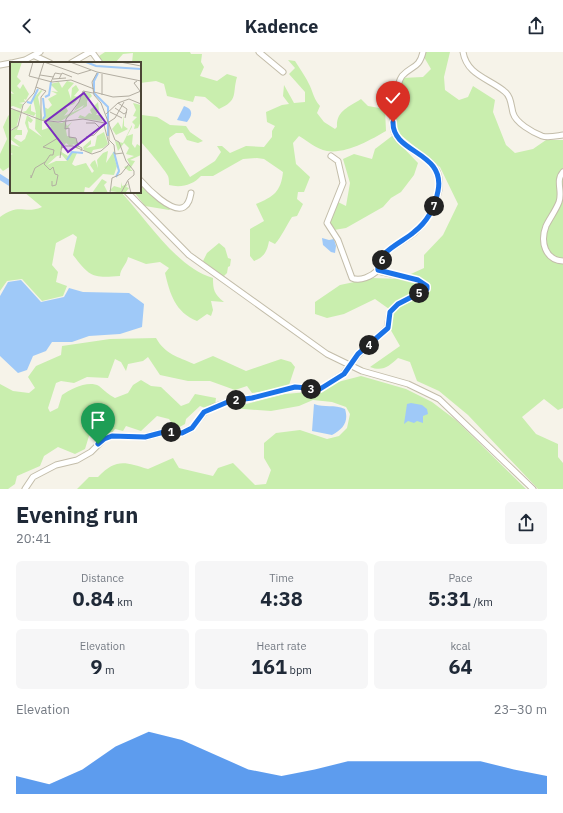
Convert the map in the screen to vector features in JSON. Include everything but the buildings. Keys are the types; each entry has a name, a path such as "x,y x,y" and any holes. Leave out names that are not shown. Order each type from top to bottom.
{"street":[{"path":"73,62 91,52 99,62"},
{"path":"259,52 283,72"},
{"path":"331,156 338,160 343,183 327,223 338,240 352,278 359,279 372,275 378,270 378,267 387,250 414,232 422,224 432,211 439,189 439,180 434,165 403,142 397,136 393,128 394,105 400,81 402,76 417,66 423,52"},
{"path":"462,52 467,64 473,72 505,92 512,105 516,119 522,124 542,136 563,135"},
{"path":"16,62 37,54 43,61 46,62"},
{"path":"0,65 10,64"},
{"path":"563,172 559,181 559,201 545,228 544,236 547,255 552,259 563,261"},
{"path":"141,181 157,197 177,207 183,208 186,206 191,193"},
{"path":"128,193 176,243 201,265 327,354 362,371 408,384 439,399 533,489"},
{"path":"26,489 33,477 56,465 77,460 90,452 104,439 112,436 145,437 164,432 182,433 188,431 204,412 230,401 252,398 295,387 320,389 344,374 358,354 388,328 390,312 404,300 427,289 427,286 418,280 378,270"}],"green space":[{"path":"105,52 190,52 191,54 202,54 201,62 204,67 200,76 217,81 227,74 237,77 234,96 230,103 219,109 205,97 195,96 193,102 167,96 164,84 156,81 141,83 141,62 132,62 133,53 123,54 116,62 102,62 99,56"},
{"path":"421,52 450,52 444,77 445,90 459,100 468,97 473,86 495,100 493,112 506,145 515,153 533,149 546,140 563,140 563,408 558,410 544,399 522,417 536,434 558,444 558,457 563,463 563,489 538,489 468,415 439,391 417,381 410,362 398,358 386,367 379,369 370,367 400,346 389,327 389,309 375,299 344,314 327,318 315,314 315,302 340,285 373,278 400,279 424,268 424,255 443,235 458,204 440,167 397,132 395,110 402,78 423,77 431,69"},
{"path":"288,60 295,61 307,79 320,106 317,113 324,122 335,129 341,113 361,99 368,106 385,109 386,131 358,146 335,151 319,149 299,136 293,143 296,164 310,177 304,192 298,192 297,199 303,204 297,216 292,217 275,244 269,241 264,254 254,261 250,256 250,229 264,221 256,204 275,193 282,179 283,172 264,159 243,159 213,176 201,176 191,184 178,186 169,185 169,178 166,173 141,142 142,115 157,117 170,125 186,126 190,132 203,141 198,143 187,140 183,133 176,133 169,138 170,144 190,177 215,161 221,152 217,146 222,146 230,153 246,146 264,147 272,137 272,131 275,126 267,122 266,112 282,105 289,104 283,96 284,85 294,103 305,102 305,92 289,74 295,68"},
{"path":"10,114 10,167 3,171 0,168 0,154 7,139 3,127"},
{"path":"392,136 418,163 414,175 401,192 391,198 383,207 346,228 334,230 328,220 338,202 346,206 350,183 343,159 354,154 372,159 375,149"},
{"path":"141,184 172,208 169,210 145,206 135,193 141,193"},
{"path":"25,193 122,193 175,254 200,273 213,278 215,292 224,302 211,301 213,310 211,316 207,314 197,321 183,313 175,302 169,288 165,273 169,268 160,262 146,264 128,257 120,276 103,277 92,274 84,268 73,255 77,237 73,234 56,243 52,265 58,272 56,282 67,286 63,296 42,301 22,279 7,281 0,291 0,217 13,210 30,210 42,207"},
{"path":"219,243 225,248 228,258 231,259 227,273 223,277 203,261 207,253"},
{"path":"156,338 163,348 177,357 194,364 213,356 246,371 281,359 291,362 295,367 289,385 270,391 252,393 247,386 235,390 210,381 188,381 160,375 148,357 143,361 128,364 126,371 121,362 115,359 108,378 87,377 74,383 61,381 56,383 48,408 50,412 58,408 62,395 75,388 90,384 99,386 115,398 128,393 133,385 141,380 151,386 161,387 181,406 189,403 195,394 216,398 215,405 205,408 200,406 186,419 185,424 176,429 169,419 157,416 141,431 126,426 123,431 115,429 111,434 105,430 96,429 89,436 85,449 75,454 58,447 44,456 40,466 17,476 15,484 8,489 0,489 0,384 13,391 29,393 35,388 28,377 36,366 61,355 62,346 110,339"},
{"path":"361,376 406,389 432,402 457,421 526,489 77,489 89,477 98,477 104,471 116,464 127,463 148,469 173,458 179,468 213,476 218,468 233,463 255,485 266,484 271,470 264,458 264,443 276,433 300,430 327,439 339,436 347,428 350,414 346,407 332,402 313,400 299,406 271,411 231,408 285,394 320,391 334,383"}],"water":[{"path":"184,106 191,112 187,122 177,120"},
{"path":"322,238 329,240 334,239 336,246 335,253 331,252 323,245"},
{"path":"21,280 41,302 64,297 69,288 83,292 129,293 144,304 142,327 120,334 89,336 72,342 52,342 46,351 33,356 27,370 18,373 0,356 0,296 8,282"},
{"path":"411,403 422,405 427,409 428,414 423,416 423,423 408,421 404,424 407,404"},
{"path":"314,404 345,409 346,421 342,428 332,435 312,431"}],"waterway":[{"path":"0,177 10,183"}],"route":[{"path":"98,444 104,439 112,436 145,437 164,432 182,433 192,428 204,412 230,401 252,398 295,387 320,389 344,374 358,354 388,328 390,312 398,304 414,294 427,289 427,286 418,280 378,270 378,267 387,250 414,232 432,211 439,189 439,180 434,165 397,136 393,128 393,122"}]}
